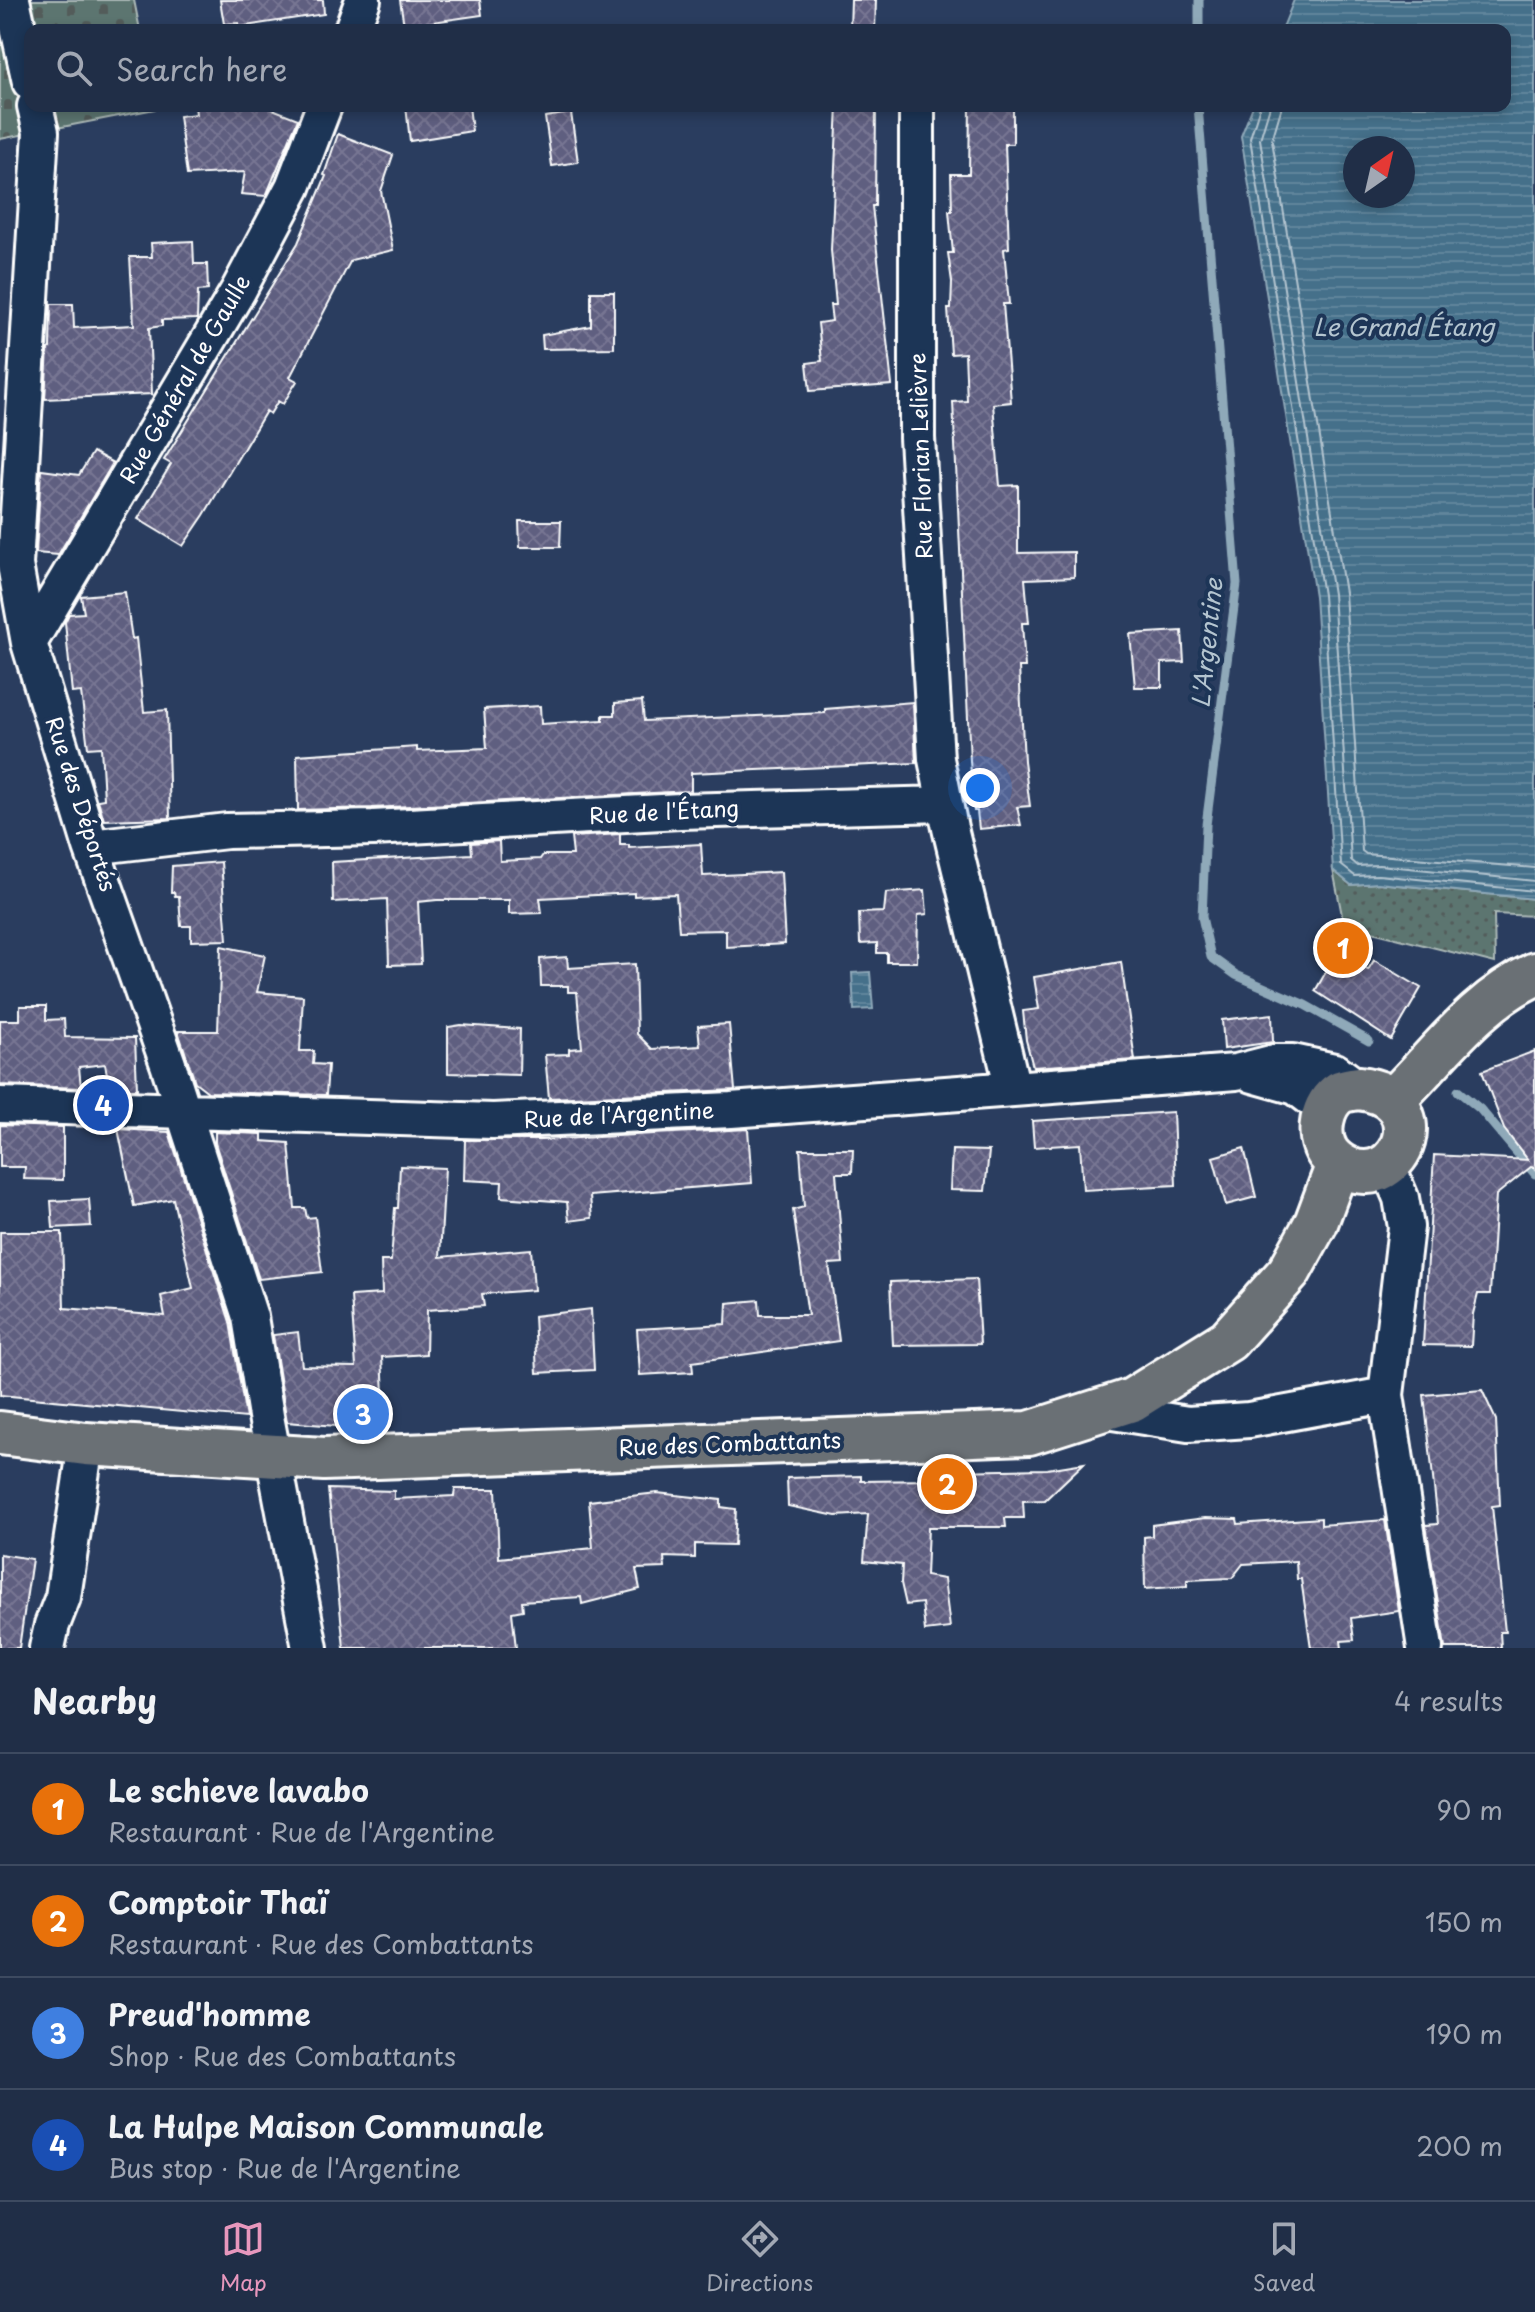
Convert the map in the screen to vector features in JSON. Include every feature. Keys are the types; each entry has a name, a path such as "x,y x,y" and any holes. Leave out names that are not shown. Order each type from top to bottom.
{"main road":[{"path":"1359,1099 1403,1116 1405,1134 1400,1151 1387,1165 1371,1172 1354,1171 1338,1164 1327,1153 1322,1137 1359,1099 1465,1022 1494,997 1535,974"},
{"name":"Rue des Combattants","path":"0,1433 86,1444 274,1457 355,1458 1029,1433 1132,1400 1228,1340 1289,1272 1316,1223 1338,1164"}],"street":[{"path":"12,0 24,55"},
{"path":"354,24 363,0"},
{"name":"Rue Général de Gaulle","path":"15,643 238,291 293,187 322,112"},
{"name":"Rue Florian Lelièvre","path":"917,112 917,438 936,759 945,804"},
{"name":"Rue des Déportés","path":"38,119 15,565 15,643 183,1109 250,1317 310,1648"},
{"path":"945,804 1013,1089"},
{"name":"Rue de l'Étang","path":"91,847 227,831 373,828 680,811 945,804"},
{"name":"Rue de l'Argentine","path":"0,1105 493,1121 731,1110 1013,1089 1236,1072 1275,1062 1293,1062 1335,1071 1359,1099"},
{"path":"1387,1165 1399,1189 1406,1227 1386,1395 1425,1648"},
{"path":"1100,1410 1188,1424 1249,1420 1386,1395"},
{"path":"47,1648 63,1597 86,1444"}],"green space":[{"path":"0,0 134,0 139,24 24,24 24,112 140,112 0,139"},
{"path":"1333,870 1351,885 1378,883 1535,899 1535,916 1494,914 1495,963 1344,925"}],"water":[{"name":"Le Grand Étang","path":"1294,0 1535,0 1535,899 1378,883 1351,885 1333,870 1315,596 1241,136 1251,112 1511,112 1511,24 1284,24"},
{"path":"870,972 873,1009 854,1010 852,973"}],"building":[{"path":"220,0 323,0 324,14 259,24 224,24"},
{"path":"400,0 480,0 482,15 404,24"},
{"path":"851,0 876,0 875,24 850,24"},
{"path":"280,112 298,119 266,196 241,194 245,172 187,175 179,116"},
{"path":"407,112 470,112 472,131 410,141"},
{"path":"838,112 876,112 875,206 872,206 892,385 810,391 807,363 822,361 818,323 832,321 830,305 836,305 831,250"},
{"path":"970,112 1013,112 1013,144 1005,144 1009,248 1004,249 1009,304 1003,304 1011,402 993,404 1000,486 1018,485 1018,553 1074,552 1074,577 1025,579 1029,623 1022,623 1025,667 1019,667 1024,761 1030,806 1017,807 1021,825 979,829 977,811 974,811 970,761 953,402 967,401 965,353 951,354 948,309 951,309 952,282 948,253 953,253 949,211 952,211 951,174 969,174"},
{"path":"571,113 578,162 552,166 545,117"},
{"path":"338,134 393,155 381,191 393,250 351,260 290,377 297,381 283,404 278,401 270,414 266,411 183,546 138,519 171,464 164,460 298,243 326,176"},
{"path":"193,241 194,264 207,264 208,290 198,291 197,319 162,320 162,326 149,328 152,394 45,399 51,304 73,304 74,328 134,325 130,257 152,257 151,243"},
{"path":"591,292 614,292 614,348 543,349 542,335 591,326"},
{"path":"93,452 113,463 58,555 36,553 41,470 79,475"},
{"path":"519,521 561,521 560,547 520,547"},
{"path":"125,592 132,639 136,638 144,712 167,710 170,818 104,820 98,800 104,799 101,747 88,748 81,692 72,693 65,622 69,614 84,613 81,596"},
{"path":"1182,631 1184,662 1162,663 1162,687 1135,687 1130,634"},
{"path":"642,701 644,721 825,713 825,709 913,702 916,763 691,773 691,791 298,810 297,755 417,747 417,751 487,748 484,709 540,706 541,724 603,720 603,715 615,715 615,703"},
{"path":"620,834 620,845 629,845 629,848 701,844 703,876 781,872 785,944 726,947 726,930 679,931 676,894 540,898 542,913 509,914 509,900 437,900 418,902 421,964 389,965 387,899 333,902 332,862 472,854 471,843 499,841 500,861 540,859 543,855 573,855 571,837"},
{"path":"221,862 227,940 191,941 191,926 181,926 179,896 171,892 172,866"},
{"path":"925,890 927,914 918,915 917,962 887,962 887,953 877,953 877,943 860,944 859,913 884,912 886,893"},
{"path":"221,946 265,955 257,992 303,996 300,1051 314,1051 313,1064 328,1065 326,1095 208,1092 195,1082 178,1031 218,1031"},
{"path":"1337,953 1368,970 1374,960 1421,988 1391,1040 1315,991"},
{"path":"567,957 568,968 635,964 637,1034 652,1049 700,1046 698,1026 729,1024 735,1090 549,1098 545,1055 569,1054 569,1049 582,1048 577,992 568,992 568,986 541,986 540,959"},
{"path":"1121,962 1135,1060 1033,1067 1023,1011 1039,1009 1034,977"},
{"path":"20,1006 46,1006 46,1020 64,1019 65,1037 135,1038 137,1089 110,1089 105,1064 79,1067 81,1088 0,1085 0,1020 20,1020"},
{"path":"1272,1014 1273,1042 1224,1049 1222,1020"},
{"path":"448,1027 520,1029 519,1075 448,1073"},
{"path":"1535,1051 1535,1169 1532,1166 1496,1195 1490,1294 1478,1294 1471,1346 1423,1345 1434,1155 1528,1160 1504,1129 1482,1071"},
{"path":"1173,1112 1176,1185 1083,1190 1080,1144 1034,1147 1032,1121"},
{"path":"0,1125 63,1127 63,1180 24,1179 25,1167 0,1167"},
{"path":"118,1129 169,1132 230,1322 246,1418 0,1395 0,1232 62,1232 64,1308 165,1316 161,1296 193,1288 173,1199 134,1206"},
{"path":"748,1129 752,1183 590,1196 592,1218 569,1221 567,1202 501,1197 502,1182 464,1180 465,1140 541,1140"},
{"path":"215,1132 262,1134 262,1141 289,1143 295,1208 305,1208 307,1218 315,1217 322,1272 259,1279 215,1143"},
{"path":"1244,1148 1256,1197 1226,1205 1213,1157"},
{"path":"800,1149 853,1149 852,1173 836,1173 843,1263 829,1264 839,1341 692,1362 693,1372 640,1375 637,1329 726,1324 727,1303 759,1300 760,1315 808,1315 793,1210 804,1207"},
{"path":"952,1150 989,1151 985,1191 950,1190"},
{"path":"400,1166 445,1168 440,1257 531,1249 534,1290 482,1294 484,1306 427,1310 426,1354 382,1357 386,1430 287,1422 273,1335 298,1332 302,1366 356,1367 351,1296 382,1294 381,1261 391,1261"},
{"path":"89,1199 91,1226 53,1228 51,1201"},
{"path":"976,1279 980,1344 893,1345 890,1282"},
{"path":"591,1309 594,1370 537,1373 534,1316"},
{"path":"1482,1390 1496,1420 1500,1505 1492,1506 1505,1632 1500,1632 1501,1648 1445,1648 1426,1525 1438,1524 1424,1395"},
{"path":"1084,1463 1045,1500 1023,1501 1024,1518 1005,1518 1006,1527 928,1527 926,1576 944,1579 950,1628 925,1631 922,1603 906,1605 901,1583 902,1565 864,1561 868,1514 836,1516 788,1506 787,1478 861,1476 861,1481 935,1480 934,1477 954,1475 954,1471 1047,1469"},
{"path":"328,1489 394,1491 394,1499 454,1496 455,1489 496,1489 499,1558 593,1548 589,1501 657,1493 721,1500 721,1507 736,1509 734,1545 695,1544 695,1558 664,1557 665,1568 636,1569 640,1589 582,1604 581,1597 522,1601 523,1610 512,1612 516,1648 344,1648"},
{"path":"1205,1518 1237,1519 1238,1524 1321,1518 1321,1525 1385,1520 1399,1611 1351,1618 1354,1640 1341,1641 1342,1648 1311,1648 1296,1561 1243,1564 1232,1578 1187,1580 1187,1586 1145,1589 1144,1537 1152,1536 1152,1525"},
{"path":"0,1554 32,1559 19,1648 0,1648"}],"waterway":[{"name":"L'Argentine","path":"1199,0 1199,24"},
{"name":"L'Argentine","path":"1198,112 1237,584 1206,825 1202,917 1211,957 1236,975 1305,1005 1369,1041"},
{"name":"L'Argentine","path":"1458,1091 1480,1109 1535,1174"}],"place":[{"name":"Le schieve lavabo","path":"1343,948"},
{"name":"La Hulpe Maison Communale","path":"103,1105"},
{"name":"Preud'homme","path":"363,1414"},
{"name":"Comptoir Thaï","path":"947,1484"}]}
